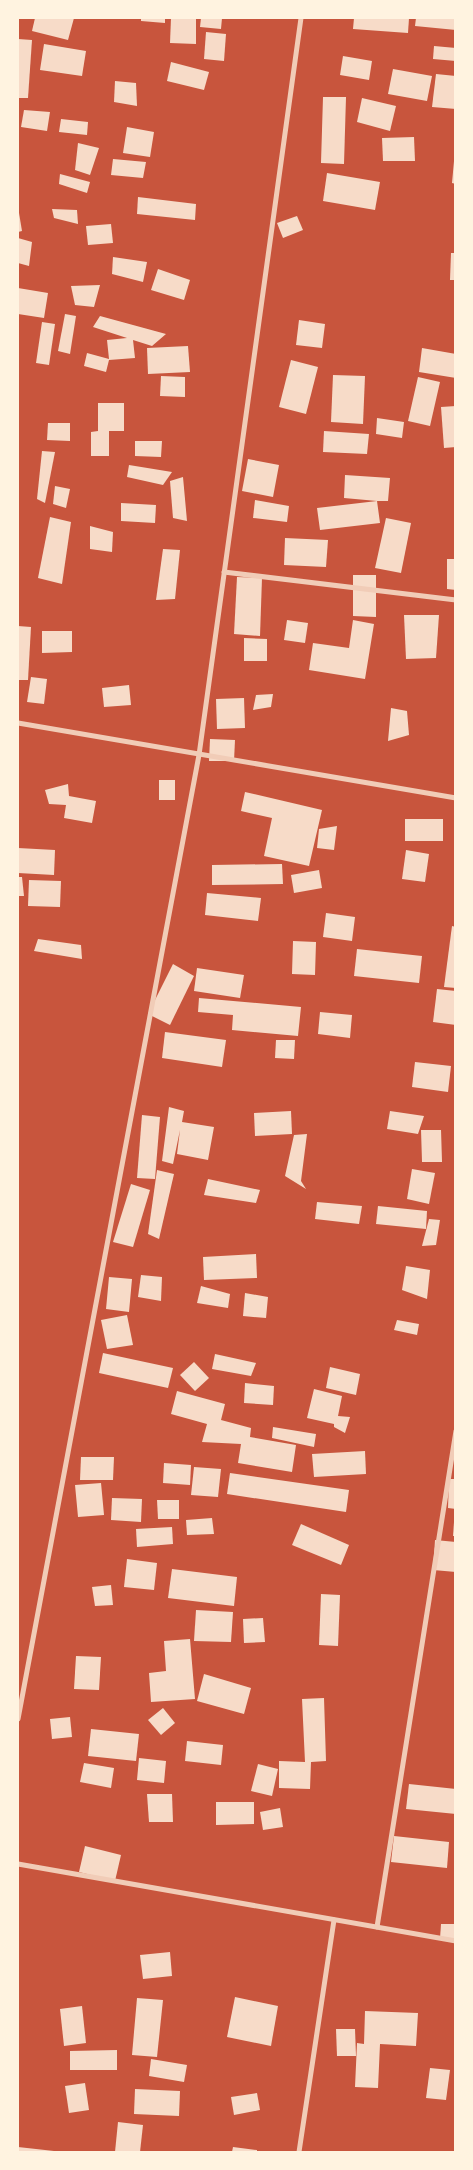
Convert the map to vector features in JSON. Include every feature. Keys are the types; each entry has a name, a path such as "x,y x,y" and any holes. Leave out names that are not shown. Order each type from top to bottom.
{"street":[{"path":"18,1719 199,755 301,18"},
{"path":"224,572 456,600"},
{"path":"18,723 456,798"},
{"path":"377,1927 456,1431"},
{"path":"18,1864 456,1941"},
{"path":"298,2152 334,1920"}],"building":[{"path":"35,18 74,18 68,40 32,31"},
{"path":"141,18 165,18 165,23 141,21"},
{"path":"171,18 196,18 196,44 170,43"},
{"path":"201,18 222,18 221,29 200,27"},
{"path":"354,18 409,18 408,33 353,29"},
{"path":"416,18 456,18 456,30 415,26"},
{"path":"206,32 226,34 224,61 204,59"},
{"path":"18,39 32,40 28,98 18,98"},
{"path":"44,44 86,51 82,76 40,70"},
{"path":"434,46 456,48 456,61 433,59"},
{"path":"343,56 372,61 369,80 340,75"},
{"path":"171,62 209,72 204,90 167,81"},
{"path":"393,69 432,76 427,101 388,94"},
{"path":"436,74 456,76 456,109 432,107"},
{"path":"115,81 136,83 137,106 114,102"},
{"path":"323,97 346,97 344,164 321,163"},
{"path":"362,98 396,106 390,131 357,122"},
{"path":"24,110 50,112 47,131 21,127"},
{"path":"61,119 88,122 87,135 59,132"},
{"path":"127,127 154,132 150,157 123,153"},
{"path":"414,137 415,161 383,161 382,138"},
{"path":"78,143 99,148 90,175 75,170"},
{"path":"113,159 146,162 143,178 111,175"},
{"path":"454,161 456,161 456,184 452,183"},
{"path":"327,173 380,182 375,210 323,201"},
{"path":"60,174 90,182 87,193 59,184"},
{"path":"138,197 196,204 195,220 137,214"},
{"path":"18,207 22,231 18,232"},
{"path":"52,209 77,210 78,224 54,218"},
{"path":"297,216 303,230 283,238 277,223"},
{"path":"111,224 113,243 88,245 86,226"},
{"path":"18,238 32,242 29,266 18,263"},
{"path":"451,253 456,253 456,280 450,280"},
{"path":"113,257 147,262 143,282 112,274"},
{"path":"158,269 190,280 184,300 151,290"},
{"path":"100,285 94,307 75,305 71,286"},
{"path":"18,288 48,293 44,318 18,314"},
{"path":"65,314 76,316 70,354 58,351"},
{"path":"100,316 166,334 152,346 133,340 135,358 109,360 106,372 84,366 87,353 109,359 107,340 127,338 93,327"},
{"path":"299,320 325,324 322,348 296,345"},
{"path":"42,322 55,324 49,365 36,363"},
{"path":"188,346 190,372 148,374 147,348"},
{"path":"422,348 456,354 456,378 419,372"},
{"path":"291,360 318,367 306,414 279,407"},
{"path":"333,375 365,376 363,424 331,422"},
{"path":"161,376 185,377 185,397 160,396"},
{"path":"418,377 440,382 430,426 408,421"},
{"path":"98,403 124,403 124,431 109,431 109,456 91,456 91,432 98,431"},
{"path":"456,406 456,447 444,448 441,407"},
{"path":"377,418 404,422 402,438 376,434"},
{"path":"48,423 70,423 70,441 47,440"},
{"path":"324,431 369,434 367,454 323,452"},
{"path":"135,441 162,441 161,457 135,456"},
{"path":"42,451 55,452 45,503 37,499"},
{"path":"248,459 279,465 273,497 242,491"},
{"path":"129,465 172,472 163,485 127,477"},
{"path":"345,475 390,478 388,501 344,498"},
{"path":"183,477 187,521 173,518 170,481"},
{"path":"55,486 70,489 66,508 53,504"},
{"path":"255,500 289,506 287,522 253,518"},
{"path":"377,501 380,523 320,530 317,508"},
{"path":"121,503 156,505 155,523 121,521"},
{"path":"50,517 71,522 62,584 38,578"},
{"path":"386,518 411,523 401,573 375,568"},
{"path":"90,526 113,532 112,552 90,549"},
{"path":"285,538 328,540 326,567 284,565"},
{"path":"163,549 180,550 175,599 156,600"},
{"path":"447,559 456,559 456,590 447,589"},
{"path":"353,575 376,575 376,617 353,616"},
{"path":"237,577 262,578 260,636 234,634"},
{"path":"404,615 439,615 436,658 406,659"},
{"path":"287,620 308,623 305,643 284,640"},
{"path":"353,620 374,624 365,679 309,670 313,643 349,648"},
{"path":"18,626 31,627 28,680 18,680"},
{"path":"42,631 72,631 72,652 42,653"},
{"path":"244,638 267,639 267,661 244,661"},
{"path":"31,677 47,679 44,704 27,702"},
{"path":"129,685 131,705 104,707 102,688"},
{"path":"273,694 271,707 253,710 256,695"},
{"path":"244,698 245,728 217,729 216,699"},
{"path":"391,708 407,711 409,735 388,741"},
{"path":"210,739 235,740 234,761 209,761"},
{"path":"159,780 175,780 175,800 159,800"},
{"path":"68,784 69,796 96,801 92,823 64,818 66,805 49,804 45,790"},
{"path":"245,792 322,810 309,866 264,856 272,818 241,811"},
{"path":"405,819 443,819 443,841 405,841"},
{"path":"337,826 334,850 317,848 319,829"},
{"path":"18,848 55,850 54,875 18,873"},
{"path":"406,850 429,854 425,882 402,879"},
{"path":"282,864 283,884 212,885 212,865"},
{"path":"319,870 322,888 294,893 291,875"},
{"path":"18,877 22,877 24,896 18,896"},
{"path":"29,880 61,881 60,907 28,906"},
{"path":"207,893 261,898 258,921 205,915"},
{"path":"326,913 355,917 352,941 323,937"},
{"path":"452,926 456,927 456,988 444,987"},
{"path":"38,939 81,945 82,959 34,951"},
{"path":"293,941 316,942 315,975 292,974"},
{"path":"357,949 422,956 419,983 354,976"},
{"path":"173,964 194,976 170,1025 148,1014"},
{"path":"197,968 244,975 240,998 194,991"},
{"path":"437,989 456,991 456,1025 433,1022"},
{"path":"199,998 301,1007 298,1036 232,1030 233,1015 198,1012"},
{"path":"320,1012 352,1015 350,1038 318,1034"},
{"path":"165,1032 226,1040 222,1067 162,1058"},
{"path":"276,1040 295,1040 294,1059 275,1058"},
{"path":"415,1062 451,1066 448,1092 412,1087"},
{"path":"169,1107 184,1111 182,1122 214,1127 208,1160 177,1154 180,1130 173,1164 162,1161"},
{"path":"291,1111 292,1134 255,1136 254,1113"},
{"path":"390,1111 424,1116 418,1134 387,1129"},
{"path":"142,1115 160,1117 155,1179 137,1178"},
{"path":"421,1130 441,1130 442,1162 422,1162"},
{"path":"307,1134 301,1181 306,1189 285,1176 294,1135"},
{"path":"412,1169 435,1173 429,1204 407,1199"},
{"path":"157,1170 174,1174 159,1239 148,1234"},
{"path":"208,1179 260,1190 256,1203 204,1195"},
{"path":"131,1184 150,1190 133,1247 113,1242"},
{"path":"317,1202 362,1206 359,1224 315,1219"},
{"path":"378,1206 427,1211 426,1229 376,1224"},
{"path":"429,1219 440,1220 436,1245 422,1246"},
{"path":"256,1254 257,1278 204,1280 203,1257"},
{"path":"406,1266 430,1270 427,1299 402,1290"},
{"path":"141,1275 162,1277 161,1301 138,1297"},
{"path":"109,1277 132,1279 129,1312 106,1309"},
{"path":"201,1286 230,1294 228,1308 197,1303"},
{"path":"245,1293 268,1297 266,1318 243,1316"},
{"path":"127,1315 133,1345 107,1349 101,1320"},
{"path":"397,1320 419,1324 417,1335 394,1330"},
{"path":"103,1353 173,1368 168,1388 99,1373"},
{"path":"215,1354 256,1363 251,1376 212,1369"},
{"path":"194,1362 209,1378 195,1391 180,1375"},
{"path":"330,1367 360,1374 356,1395 326,1388"},
{"path":"245,1383 274,1386 273,1405 244,1403"},
{"path":"314,1389 342,1396 338,1416 350,1417 345,1433 334,1427 334,1424 307,1418"},
{"path":"177,1391 225,1404 221,1420 251,1428 250,1437 296,1445 292,1472 238,1463 241,1444 202,1442 207,1424 171,1414"},
{"path":"273,1427 316,1434 314,1447 272,1438"},
{"path":"365,1451 366,1474 314,1477 312,1454"},
{"path":"81,1457 114,1457 113,1480 80,1480"},
{"path":"164,1463 191,1465 190,1485 163,1483"},
{"path":"194,1467 221,1469 218,1497 191,1495"},
{"path":"230,1473 349,1490 346,1512 227,1494"},
{"path":"449,1479 456,1479 456,1509 448,1508"},
{"path":"101,1483 104,1515 78,1517 75,1485"},
{"path":"112,1498 142,1499 141,1522 111,1520"},
{"path":"157,1500 179,1500 179,1519 158,1519"},
{"path":"212,1518 214,1534 187,1535 186,1520"},
{"path":"454,1522 456,1522 456,1536 453,1536"},
{"path":"301,1524 349,1545 341,1565 292,1545"},
{"path":"172,1527 173,1544 137,1547 136,1529"},
{"path":"435,1540 456,1542 456,1572 433,1570"},
{"path":"127,1559 157,1563 154,1590 124,1587"},
{"path":"172,1569 237,1577 234,1606 168,1598"},
{"path":"111,1585 113,1605 95,1606 92,1587"},
{"path":"321,1594 340,1595 338,1646 319,1645"},
{"path":"196,1610 233,1612 231,1642 194,1641"},
{"path":"263,1618 265,1642 244,1643 243,1619"},
{"path":"190,1639 195,1699 151,1702 149,1673 166,1671 164,1641"},
{"path":"76,1656 101,1657 99,1690 74,1689"},
{"path":"204,1674 251,1688 244,1714 197,1701"},
{"path":"324,1698 326,1761 311,1762 310,1789 279,1788 279,1761 305,1762 302,1699"},
{"path":"163,1708 175,1723 161,1735 148,1720"},
{"path":"70,1717 72,1737 52,1739 50,1719"},
{"path":"91,1729 139,1734 136,1761 88,1756"},
{"path":"187,1741 223,1745 221,1765 185,1761"},
{"path":"139,1758 166,1761 164,1783 137,1780"},
{"path":"84,1763 114,1768 111,1788 80,1782"},
{"path":"258,1764 278,1769 272,1796 251,1791"},
{"path":"409,1784 456,1789 456,1814 406,1809"},
{"path":"147,1794 172,1794 173,1822 149,1822"},
{"path":"216,1802 254,1802 254,1824 216,1825"},
{"path":"280,1808 283,1827 263,1830 260,1812"},
{"path":"394,1836 449,1842 447,1868 391,1862"},
{"path":"85,1846 121,1855 115,1881 79,1872"},
{"path":"441,1924 456,1924 456,1940 440,1939"},
{"path":"170,1952 172,1976 143,1979 140,1955"},
{"path":"235,1997 278,2006 271,2046 227,2037"},
{"path":"137,1998 163,2000 157,2057 132,2055"},
{"path":"82,2006 86,2043 64,2046 60,2009"},
{"path":"365,2011 418,2013 416,2046 380,2044 378,2088 355,2087 357,2043 364,2044"},
{"path":"336,2029 355,2029 356,2056 337,2056"},
{"path":"117,2050 117,2070 70,2070 70,2051"},
{"path":"151,2059 187,2065 184,2082 149,2076"},
{"path":"430,2068 450,2070 446,2100 426,2098"},
{"path":"85,2083 89,2110 69,2113 65,2086"},
{"path":"135,2089 180,2091 179,2116 134,2114"},
{"path":"257,2093 260,2110 234,2115 231,2097"},
{"path":"118,2122 143,2125 140,2152 115,2152"},
{"path":"18,2147 54,2151 54,2152 18,2152"},
{"path":"233,2147 257,2150 257,2152 232,2152"}]}
